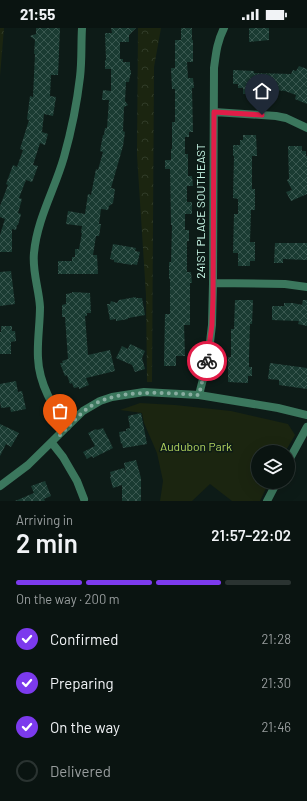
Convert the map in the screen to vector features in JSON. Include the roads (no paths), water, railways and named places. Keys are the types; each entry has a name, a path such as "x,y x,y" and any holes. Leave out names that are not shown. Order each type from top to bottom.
{"street":[{"path":"68,427 55,410 46,391 40,373 38,360 40,305 34,266 34,253 36,238 42,217 64,157 72,124 80,75 82,28"},
{"name":"241ST PLACE SOUTHEAST","path":"199,395 208,359 212,325 214,68 216,50 224,28"},
{"path":"214,112 276,116 286,118 307,128"},
{"path":"213,283 285,284 307,287"},
{"path":"0,486 28,465 77,417 91,406 112,397 144,392 199,395 278,408 307,415"},
{"path":"295,449 307,427"},
{"path":"52,443 63,457 77,481 84,499"},
{"path":"267,501 274,489"}],"park label":[{"name":"Audubon Park","path":"196,447"}]}
